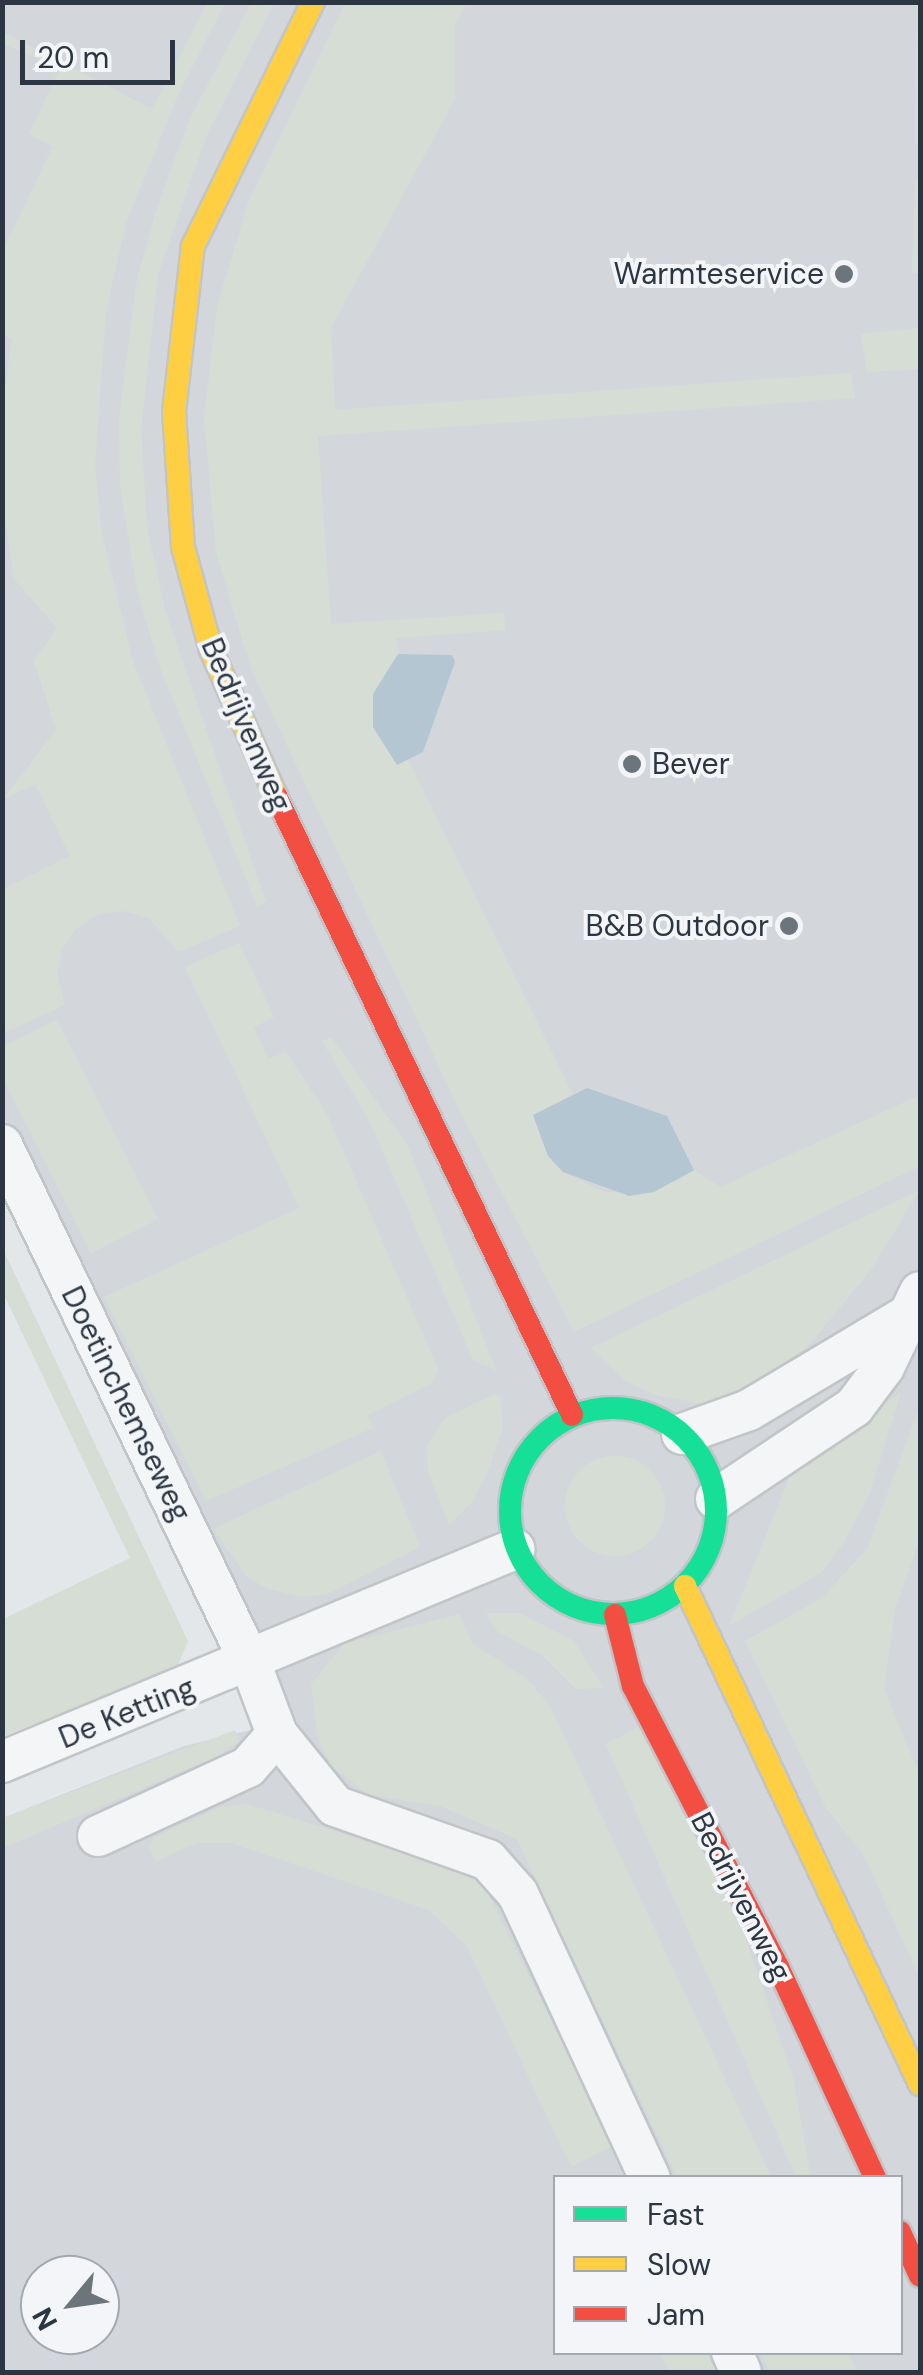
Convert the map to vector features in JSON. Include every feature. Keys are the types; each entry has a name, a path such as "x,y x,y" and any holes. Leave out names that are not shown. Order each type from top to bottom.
{"main road":[{"name":"Bedrijvenweg","path":"314,2 193,246 174,412 183,546 211,650 309,871 572,1414"},
{"path":"630,1408 682,1434 710,1475 716,1500 709,1546 685,1586 653,1606 615,1615 584,1611 555,1598 515,1549 508,1509 516,1470 538,1437 572,1414 630,1408"},
{"path":"685,1586 920,2084"},
{"name":"Bedrijvenweg","path":"615,1615 633,1686 778,1967 874,2175"},
{"path":"903,2239 920,2276"}],"street":[{"name":"Doetinchemseweg","path":"2,1145 250,1662 277,1734 336,1806"},
{"path":"682,1434 748,1410 917,1302"},
{"path":"716,1500 854,1407 917,1302"},
{"path":"250,1662 515,1549"},
{"name":"De Ketting","path":"2,1762 250,1662"},
{"path":"98,1836 248,1766 277,1734"},
{"path":"196,1791 272,1784 488,1860 518,1894 649,2175"}],"shaded area":[{"path":"208,2 225,3 178,95 125,226 106,312 95,464 101,529 132,659 240,926 178,952 149,918 124,911 99,914 77,928 62,949 57,975 65,1005 3,1033 3,889 70,856 35,784 3,799 56,730 34,661 57,628 14,579 5,521 3,403 12,338 3,336 2,252 53,146 29,134 60,68 3,44 3,32 152,109"},
{"path":"920,2 920,145 915,145 916,3"},
{"path":"3,3 920,3 920,2372 3,2372 3,1818 184,1746 272,1725 273,1675 3,1115"},
{"path":"251,3 274,3 207,135 158,274 141,429 147,527 165,610 266,902 257,906 159,665 137,590 120,486 119,418 137,279 156,211 189,120"},
{"path":"345,3 466,3 455,26 455,99 331,328 335,410 851,373 855,398 318,436 331,624 504,613 505,630 396,638 400,660 391,725 573,1095 533,1115 548,1156 563,1172 606,1193 679,1181 694,1170 720,1187 920,1095 920,1166 574,1332 460,1111 251,669 216,552 204,418 217,307 248,203"},
{"path":"915,180 920,180 920,273 912,273"},
{"path":"920,328 920,369 867,372 861,334"},
{"path":"239,943 274,1017 254,1027 268,1059 286,1052 328,1116 438,1369 432,1383 368,1415 373,1428 206,1501 104,1297 299,1208 185,967"},
{"path":"57,1020 158,1219 91,1253 3,1079 3,1046"},
{"path":"331,1037 408,1146 496,1370 473,1360 369,1120 322,1041"},
{"path":"920,1190 870,1271 808,1346 757,1383 702,1404 656,1395 625,1381 591,1348"},
{"path":"2,1247 188,1641 178,1665 163,1674 3,1736 3,1619 130,1558 3,1293"},
{"path":"901,1393 869,1495 842,1545 821,1573 729,1626 797,1459"},
{"path":"500,1395 503,1426 489,1469 472,1502 449,1525 428,1472 427,1446 445,1418"},
{"path":"920,1405 920,1539 895,1609 884,1689 920,1776 920,1978 863,1854 826,1808 745,1641 822,1598 867,1549"},
{"path":"381,1451 420,1547 328,1594 302,1597 266,1588 246,1576 213,1529"},
{"path":"615,1456 634,1459 651,1470 662,1487 662,1525 651,1542 634,1553 615,1556 596,1553 579,1542 568,1525 565,1506 568,1487 579,1470 596,1459"},
{"path":"486,1613 519,1613 574,1641 604,1688 576,1689 542,1655 498,1632"},
{"path":"459,1614 472,1643 527,1679 550,1706 770,2175 676,2175 517,1839 440,1806 370,1795 331,1766 318,1738 311,1684 344,1644"},
{"path":"654,1719 725,1878 793,2078 811,2175 795,2175 606,1744"},
{"path":"235,1730 239,1742 211,1759 3,1848 3,1818"},
{"path":"247,1804 470,1873 483,1883 613,2146 571,2167 467,1946 429,1910 231,1843 196,1843 156,1862 149,1847 154,1837 221,1807"},
{"path":"661,2355 709,2355 717,2372 669,2372"},
{"path":"761,2355 849,2355 857,2372 770,2372"}],"water":[{"path":"398,654 452,655 455,662 423,752 397,765 373,727 373,694"},
{"path":"587,1088 667,1116 694,1170 654,1192 629,1196 563,1172 548,1156 533,1115"}],"traffic: fast":[{"path":"613,1408 653,1415 686,1438 709,1471 716,1511 709,1551 686,1584 653,1607 613,1614 573,1607 540,1584 517,1551 510,1511 517,1471 540,1438 573,1415 613,1408"}],"traffic: slow":[{"path":"276,796 211,650 183,547 174,412 193,246 313,2"},
{"path":"685,1586 920,2084"}],"traffic: jam":[{"path":"276,796 572,1415"},
{"path":"615,1615 633,1686 778,1967 874,2175"},
{"path":"903,2239 920,2276"}],"place":[{"name":"Warmteservice","path":"844,274"},
{"name":"Bever","path":"632,764"},
{"name":"B&B Outdoor","path":"789,926"}]}
